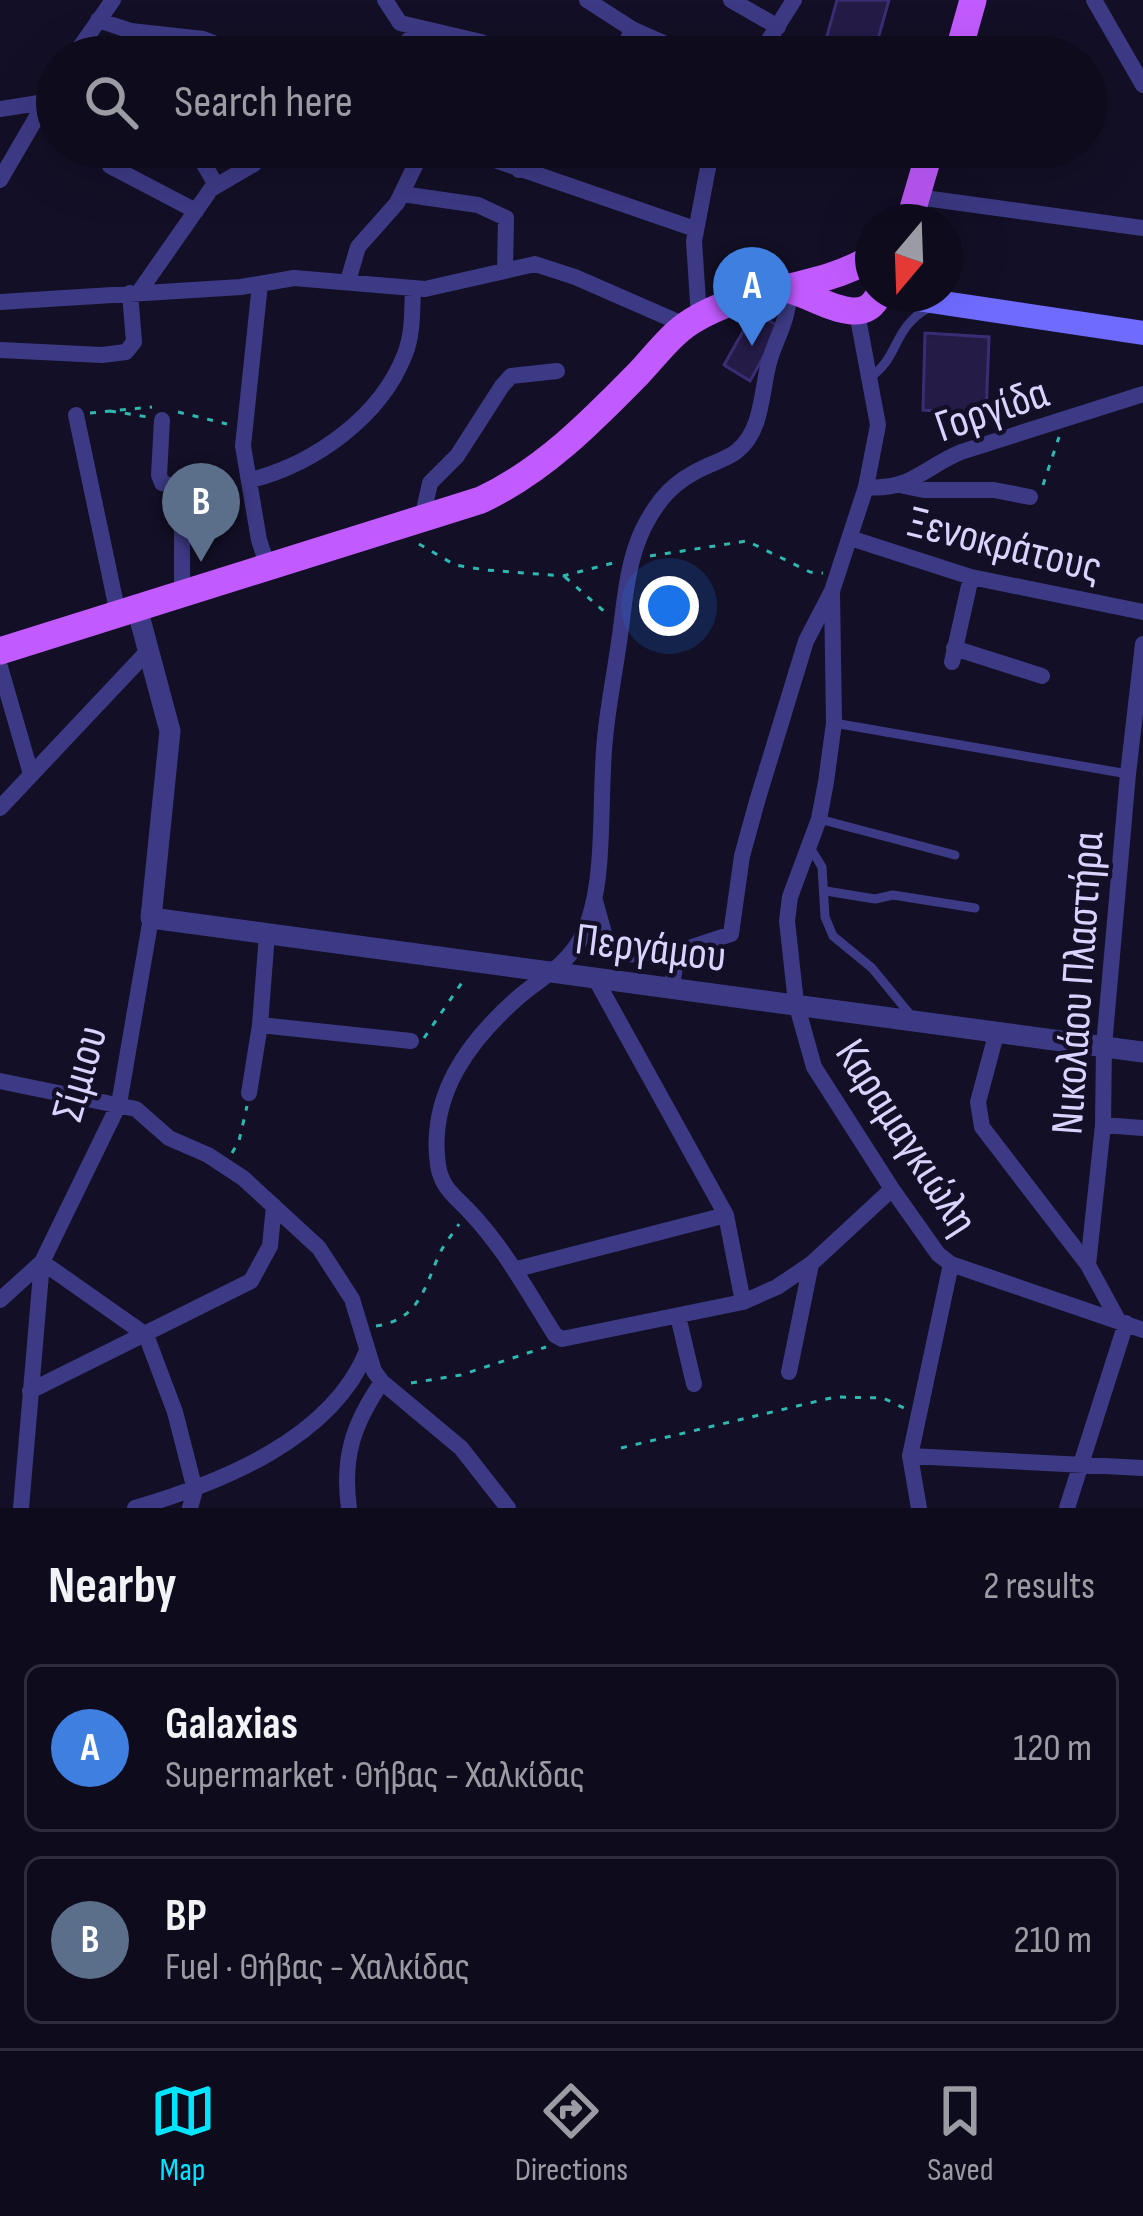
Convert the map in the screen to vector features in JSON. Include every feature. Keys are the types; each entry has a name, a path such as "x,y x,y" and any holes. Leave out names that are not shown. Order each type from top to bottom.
{"main road":[{"path":"963,36 974,0"},
{"path":"914,204 925,168"},
{"path":"0,651 481,500 534,470 567,444 692,321 743,298 789,290 855,269"},
{"path":"855,272 831,292 855,299"},
{"path":"789,290 855,301"},
{"path":"963,305 1143,333"}],"street":[{"path":"87,36 113,0"},
{"path":"386,0 393,17 415,28 453,36"},
{"path":"587,0 649,36"},
{"path":"731,0 778,27"},
{"path":"772,36 794,0"},
{"path":"1094,0 1143,85"},
{"path":"98,20 131,31 176,36"},
{"path":"411,36 415,28"},
{"path":"629,36 632,28"},
{"path":"0,109 36,103"},
{"path":"0,180 36,118"},
{"path":"114,168 196,212"},
{"path":"206,168 216,185"},
{"path":"0,350 126,352 134,342 135,292 216,185 246,168"},
{"path":"348,281 358,248 402,194 414,168"},
{"path":"514,168 695,229"},
{"path":"0,302 294,278 412,289 535,264 692,321 695,229 708,168"},
{"path":"402,194 478,205 506,218 505,271"},
{"path":"963,218 1143,228"},
{"path":"260,284 243,427 254,516 268,567"},
{"path":"251,480 303,464 330,447 390,382 409,343 412,289"},
{"path":"789,290 787,317 770,357 758,415 736,452 668,488 632,559 608,710 593,894 580,941 553,974 522,994 461,1057 437,1118 437,1163 442,1184 517,1269 555,1335 569,1339 743,1303 811,1264 892,1189"},
{"path":"593,894 608,951 620,955 676,952 731,934 742,856 758,797 806,641 832,591 866,487 878,424 865,312"},
{"path":"422,519 430,483 457,456 511,376 557,371"},
{"name":"Γοργίδα","path":"866,487 904,486 937,462 961,452 1143,394"},
{"path":"76,415 128,611"},
{"path":"162,420 159,475 162,483 182,488 185,592"},
{"path":"904,486 1030,497"},
{"name":"Ξενοκράτους","path":"850,538 971,577 1143,611"},
{"path":"971,577 953,655 1042,676"},
{"name":"Καραμαγκιώλη","path":"832,591 834,723 819,819 790,897 788,921 796,1003 814,1066 892,1189 938,1254 951,1264 910,1456 919,1508"},
{"name":"Σίμιου","path":"21,1508 42,1262 119,1104 151,918 170,731 147,652 128,611"},
{"name":"Νικολάου Πλαστήρα","path":"1088,1265 1143,644"},
{"path":"0,808 147,652"},
{"path":"0,667 31,774"},
{"name":"Περγάμου","path":"151,918 1143,1052"},
{"path":"249,1093 267,934"},
{"path":"671,987 676,952"},
{"path":"596,980 726,1215 743,1303"},
{"path":"260,1025 411,1041"},
{"path":"997,1031 978,1102 982,1126 1129,1324"},
{"path":"0,1081 136,1109 169,1138 224,1165 274,1206 319,1248 352,1300 367,1352 387,1385 461,1448 508,1508"},
{"path":"1102,1125 1143,1128"},
{"path":"30,1391 251,1281 271,1246 274,1206"},
{"path":"517,1269 726,1215"},
{"path":"0,1300 42,1262 146,1335 175,1412 192,1499"},
{"path":"789,1372 811,1264"},
{"path":"951,1264 1129,1324"},
{"path":"678,1316 694,1384"},
{"path":"1066,1508 1129,1324"},
{"path":"135,1508 192,1499 253,1465 341,1394 367,1352"},
{"path":"349,1508 346,1459 351,1437 358,1418 387,1385"},
{"path":"910,1456 1143,1468"}],"lane":[{"path":"869,378 888,361 909,320 923,312"},
{"path":"834,723 1132,786"},
{"path":"819,819 955,855"},
{"path":"809,845 822,867 825,917 833,936 872,968 913,1018"},
{"path":"826,891 875,899 893,895 975,908"}],"path":[{"path":"103,410 162,420"},
{"path":"1030,497 1037,496 1043,486 1066,420"},
{"path":"563,576 620,629"},
{"path":"411,1041 425,1037 433,1028 476,959"},
{"path":"224,1165 239,1141 249,1093"},
{"path":"362,1328 393,1324 408,1316 420,1300 440,1251 467,1210"},
{"path":"387,1385 461,1375 569,1339"},
{"path":"620,1448 835,1397 883,1399 918,1415"}],"building":[{"path":"837,0 889,0 879,36 827,36"},
{"path":"754,312 780,327 750,381 724,365"},
{"path":"925,333 989,337 986,415 923,410"}],"place":[{"name":"Galaxias","path":"752,346"},
{"name":"BP","path":"201,562"}]}
